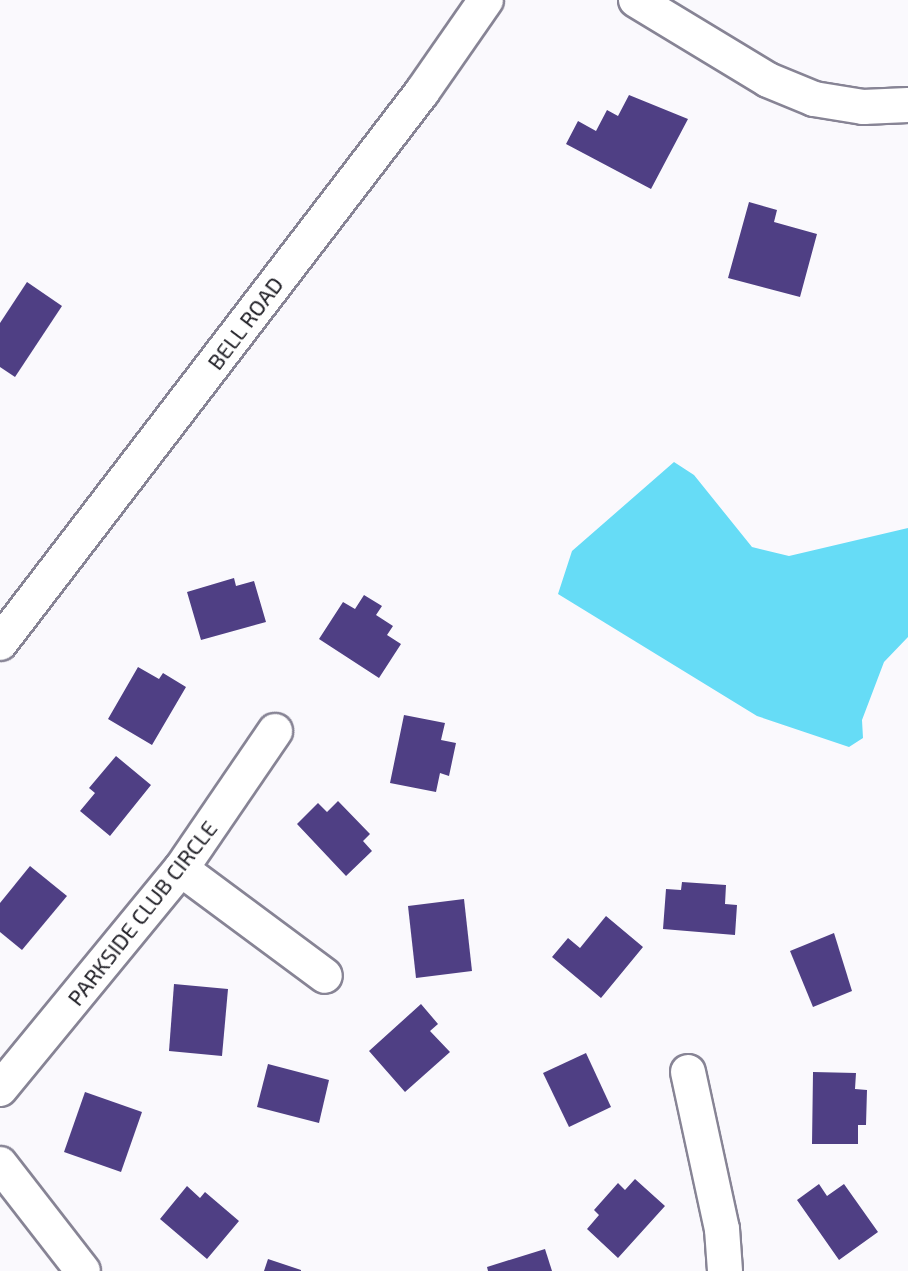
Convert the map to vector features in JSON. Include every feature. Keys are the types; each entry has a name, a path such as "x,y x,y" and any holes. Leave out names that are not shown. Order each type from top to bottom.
{"street":[{"name":"BELL ROAD","path":"0,643 422,92 486,0"},
{"path":"636,0 768,80 814,99 863,107 908,105"},
{"name":"PARKSIDE CLUB CIRCLE","path":"0,1089 181,869 275,731"},
{"path":"181,869 325,976"},
{"path":"688,1072 722,1229 725,1271"},
{"path":"0,1164 83,1271"}],"water":[{"path":"674,462 694,475 752,547 789,556 908,528 908,637 884,662 862,720 863,738 849,747 757,716 558,594 572,551"}],"building":[{"path":"629,95 688,119 651,189 566,144 578,121 596,131 607,110 618,116"},
{"path":"749,202 777,210 774,222 817,234 800,297 728,278"},
{"path":"27,282 62,306 15,377 0,367 0,323"},
{"path":"234,578 236,586 254,581 266,622 201,640 187,592"},
{"path":"364,595 382,606 376,615 393,626 387,635 401,644 379,678 319,639 343,602 355,609"},
{"path":"138,667 159,679 163,673 186,687 152,745 108,719"},
{"path":"404,715 445,723 441,740 456,743 449,776 440,773 436,792 390,783"},
{"path":"116,756 151,785 110,836 80,811 95,793 89,788"},
{"path":"338,801 370,834 363,841 372,851 346,876 297,824 318,803 327,812"},
{"path":"30,866 67,896 22,950 0,932 0,903"},
{"path":"682,882 726,885 725,904 737,905 735,935 663,929 666,889 681,890"},
{"path":"464,899 472,971 416,978 408,906"},
{"path":"606,916 643,947 601,998 552,957 568,938 580,948"},
{"path":"834,933 852,991 813,1007 790,951"},
{"path":"174,984 228,989 222,1056 169,1051"},
{"path":"421,1004 438,1024 430,1031 450,1052 405,1092 369,1051"},
{"path":"586,1053 611,1107 569,1127 543,1073"},
{"path":"268,1064 329,1080 319,1123 257,1107"},
{"path":"813,1072 856,1073 855,1089 867,1090 866,1125 858,1125 858,1144 812,1144"},
{"path":"85,1092 142,1112 121,1172 64,1152"},
{"path":"635,1179 665,1206 618,1258 587,1229 599,1215 594,1210 618,1183 625,1190"},
{"path":"819,1184 827,1196 844,1184 878,1232 839,1260 797,1200"},
{"path":"187,1186 200,1198 205,1192 239,1221 207,1259 160,1219"},
{"path":"545,1249 552,1271 488,1271 487,1267"},
{"path":"268,1259 301,1270 301,1271 264,1271"}]}
